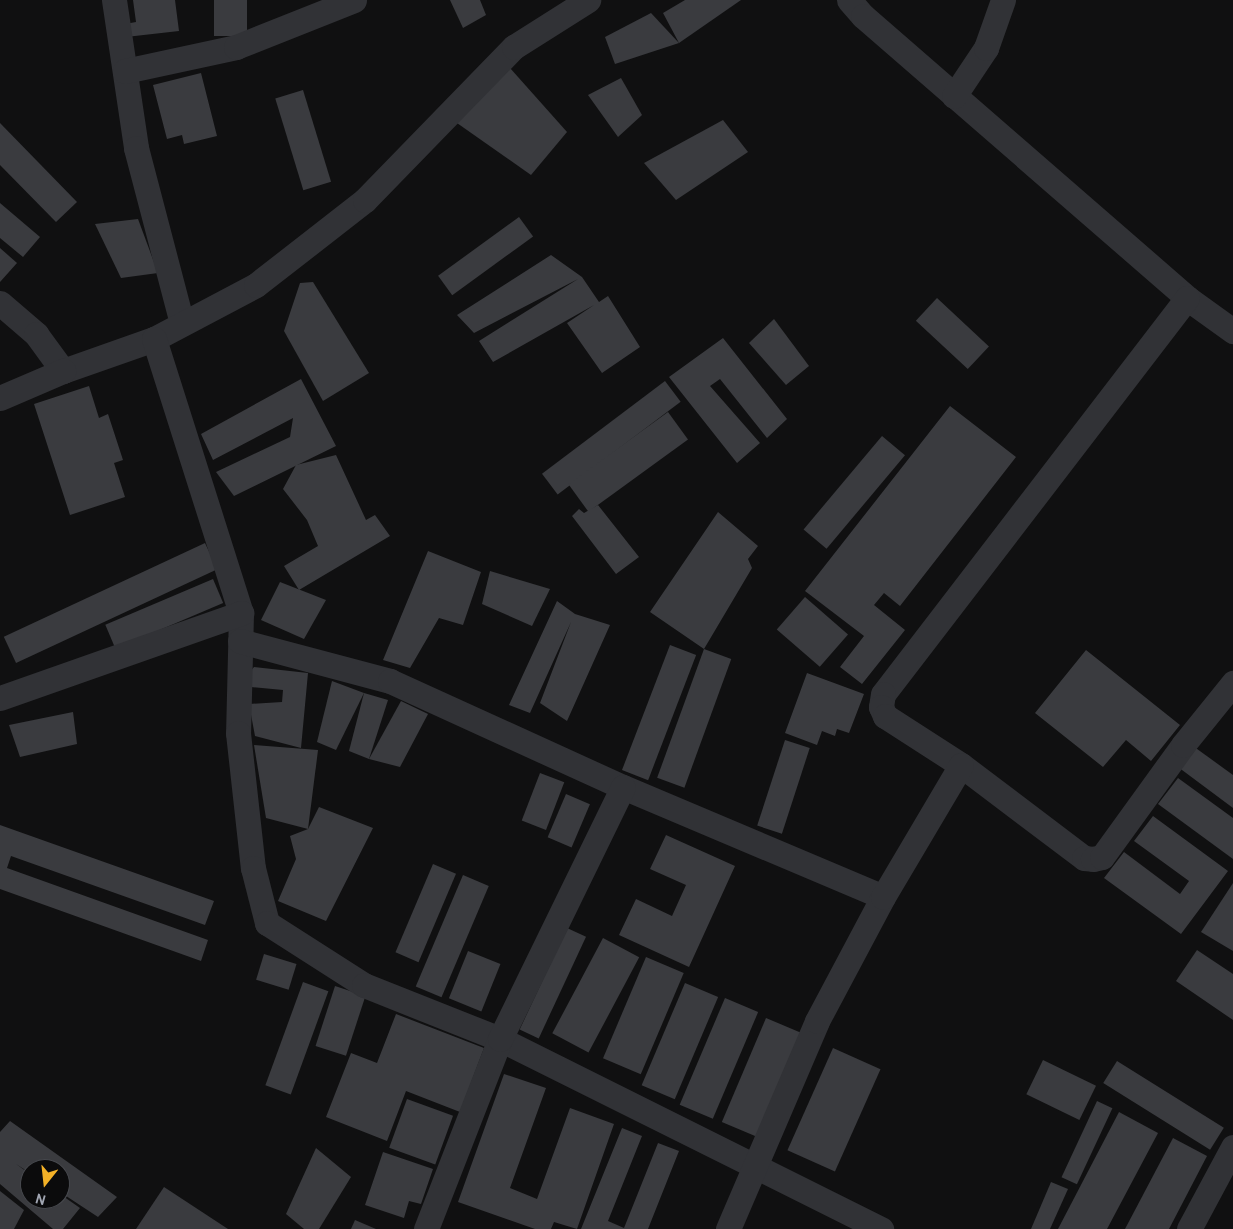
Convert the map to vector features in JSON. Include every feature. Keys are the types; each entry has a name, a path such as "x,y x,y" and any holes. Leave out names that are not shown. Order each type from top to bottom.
{"street":[{"path":"114,0 136,148 182,323"},
{"path":"124,71 236,47 354,0"},
{"path":"0,398 63,371 154,339 256,285 365,200 514,47 588,0"},
{"path":"849,0 863,16 1187,298 1233,331"},
{"path":"954,96 986,48 1003,0"},
{"path":"1187,298 883,694 881,707 886,716 961,765 1084,858 1102,857 1183,745 1233,683"},
{"path":"0,303 36,334 63,371"},
{"path":"154,339 241,613 238,733 253,868 267,922 364,985 500,1039 881,1229"},
{"path":"0,698 241,613"},
{"path":"240,641 390,681 623,787 883,897"},
{"path":"728,1229 817,1021 883,897 961,765"},
{"path":"426,1229 500,1039 623,787"},
{"path":"1189,1229 1233,1147"}],"building":[{"path":"133,0 175,0 179,31 126,37 125,24 136,22"},
{"path":"214,0 247,0 247,36 214,36"},
{"path":"450,0 480,0 486,15 463,28"},
{"path":"685,0 741,0 679,43 663,13"},
{"path":"651,13 679,43 615,64 605,37"},
{"path":"510,68 567,132 531,175 447,116"},
{"path":"201,73 217,136 184,144 182,135 167,139 153,85"},
{"path":"621,78 642,115 618,137 588,95"},
{"path":"303,90 331,182 303,190 275,98"},
{"path":"723,120 748,152 676,200 644,163"},
{"path":"0,123 77,202 56,222 0,165"},
{"path":"0,203 40,237 23,257 0,238"},
{"path":"519,217 533,236 452,295 438,276"},
{"path":"138,219 158,273 121,278 95,224"},
{"path":"0,248 17,263 0,282"},
{"path":"551,255 582,277 599,302 608,296 640,347 602,373 567,323 594,305 493,362 479,341 578,279 474,333 457,315"},
{"path":"313,282 369,373 323,401 284,331 300,283"},
{"path":"937,298 989,346 968,369 916,321"},
{"path":"774,319 809,366 786,385 749,343"},
{"path":"723,338 787,419 767,438 720,379 710,386 760,443 737,463 669,377"},
{"path":"301,379 336,446 234,496 216,472 290,437 293,418 213,460 201,434"},
{"path":"665,381 681,402 558,494 542,474"},
{"path":"89,386 99,418 108,414 123,460 114,463 125,497 70,515 34,404"},
{"path":"950,406 1016,457 900,606 884,593 874,605 905,630 862,684 840,667 864,636 805,591"},
{"path":"668,412 688,440 588,512 568,484"},
{"path":"882,436 905,455 827,549 804,529"},
{"path":"336,455 366,520 375,515 390,536 299,590 284,566 318,546 307,520 283,489 296,465"},
{"path":"598,505 639,557 616,574 572,516 579,509 584,513"},
{"path":"718,512 758,546 748,559 752,568 704,649 650,612"},
{"path":"205,543 217,569 16,663 4,637"},
{"path":"428,551 481,572 463,625 439,618 410,668 383,660"},
{"path":"490,571 550,589 532,626 482,604"},
{"path":"213,579 223,603 115,649 105,625"},
{"path":"280,582 326,600 304,639 261,620"},
{"path":"805,597 848,634 820,667 777,629"},
{"path":"557,601 575,614 610,625 567,721 540,703 571,622 530,713 509,705"},
{"path":"670,645 696,655 648,780 622,770"},
{"path":"704,649 731,659 684,788 657,778"},
{"path":"1086,650 1180,725 1151,761 1126,740 1103,767 1035,713"},
{"path":"254,667 308,673 301,748 255,736 249,704 282,702 283,690 239,686"},
{"path":"807,673 864,694 849,733 837,729 835,736 822,731 817,745 785,733"},
{"path":"332,681 364,693 336,750 317,742"},
{"path":"364,693 388,700 369,759 349,751"},
{"path":"401,701 428,714 400,767 369,759"},
{"path":"73,712 77,744 20,757 9,725"},
{"path":"785,740 810,748 782,834 757,826"},
{"path":"254,745 318,750 308,829 266,818"},
{"path":"1193,746 1233,775 1233,808 1178,767"},
{"path":"540,773 564,782 546,830 522,821"},
{"path":"1178,778 1233,818 1233,859 1158,804"},
{"path":"566,794 590,804 572,847 548,837"},
{"path":"319,807 373,828 326,921 278,901 296,859 290,836 308,829"},
{"path":"1153,816 1228,871 1181,934 1104,878 1124,852 1180,894 1189,881 1134,841"},
{"path":"0,825 214,901 205,925 11,856 7,868 208,940 201,961 0,889"},
{"path":"666,835 735,866 689,967 619,935 636,899 672,916 686,885 650,869"},
{"path":"433,864 456,874 419,962 395,952"},
{"path":"463,875 489,886 441,997 416,986"},
{"path":"1233,883 1233,951 1201,932"},
{"path":"567,928 586,937 539,1038 520,1030"},
{"path":"603,938 639,957 588,1053 552,1033"},
{"path":"1197,950 1233,974 1233,1020 1176,981"},
{"path":"468,951 500,964 481,1011 449,998"},
{"path":"264,954 297,964 289,990 256,980"},
{"path":"646,957 684,973 641,1074 603,1058"},
{"path":"303,982 328,991 291,1095 265,1085"},
{"path":"685,983 718,997 675,1099 642,1085"},
{"path":"335,986 365,996 346,1056 316,1046"},
{"path":"725,998 758,1012 713,1119 680,1105"},
{"path":"396,1014 484,1048 460,1112 406,1091 387,1141 326,1117 351,1053 377,1063"},
{"path":"766,1018 801,1033 757,1137 722,1122"},
{"path":"833,1048 881,1069 835,1171 787,1150"},
{"path":"1043,1060 1096,1086 1079,1120 1026,1094"},
{"path":"1117,1061 1224,1128 1210,1150 1103,1083"},
{"path":"504,1074 546,1088 510,1188 537,1199 570,1108 614,1124 577,1229 554,1222 551,1229 535,1229 458,1202"},
{"path":"407,1099 453,1116 435,1165 389,1148"},
{"path":"1097,1101 1112,1108 1077,1184 1062,1177"},
{"path":"1119,1112 1158,1133 1107,1229 1058,1229"},
{"path":"10,1121 64,1159 20,1159 20,1167 16,1164 20,1167 20,1201 0,1184 0,1132"},
{"path":"622,1128 642,1136 608,1221 624,1228 658,1143 679,1151 648,1229 581,1229"},
{"path":"1173,1138 1207,1156 1169,1229 1125,1229"},
{"path":"316,1148 351,1177 319,1229 304,1229 286,1214"},
{"path":"383,1152 433,1169 421,1204 409,1201 404,1218 365,1205"},
{"path":"70,1164 117,1197 98,1217 70,1199"},
{"path":"1051,1182 1068,1189 1050,1229 1031,1229"},
{"path":"164,1187 228,1229 136,1229"},
{"path":"0,1191 20,1207 20,1209 24,1210 14,1229 0,1229"},
{"path":"70,1201 80,1208 63,1229 53,1229 29,1209 70,1209"},
{"path":"355,1220 376,1229 351,1229"}]}
